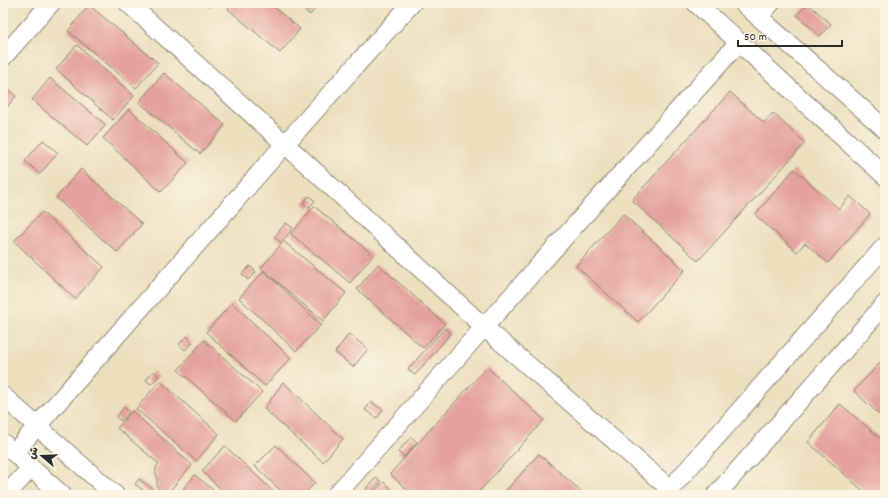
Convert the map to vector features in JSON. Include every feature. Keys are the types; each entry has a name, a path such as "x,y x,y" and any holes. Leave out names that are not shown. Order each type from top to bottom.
{"street":[{"path":"3,57 51,3"},
{"path":"128,3 285,144 484,327 668,492 885,246"},
{"path":"62,495 8,448 37,426 285,144 412,3"},
{"path":"696,3 885,176"},
{"path":"743,3 885,129"},
{"path":"758,17 771,3"},
{"path":"336,495 739,42"},
{"path":"716,495 885,304"},
{"path":"3,396 115,495"},
{"path":"6,495 31,468"}],"building":[{"path":"206,3 214,3 210,7"},
{"path":"233,3 269,3 300,29 280,53 228,9"},
{"path":"296,3 319,3 310,15"},
{"path":"808,4 831,24 820,36 797,15"},
{"path":"89,5 158,63 136,88 68,31"},
{"path":"77,45 134,96 113,120 56,69"},
{"path":"164,73 225,125 200,154 139,102"},
{"path":"50,78 106,125 87,146 32,100"},
{"path":"5,86 16,96 3,112 3,88"},
{"path":"730,92 764,123 773,113 805,143 698,261 632,200"},
{"path":"129,109 188,163 161,192 103,138"},
{"path":"43,140 58,153 40,174 25,161"},
{"path":"81,169 142,224 117,252 56,198"},
{"path":"794,169 839,209 850,196 870,214 828,263 805,243 797,252 755,215"},
{"path":"309,196 315,201 308,208 303,203"},
{"path":"314,206 373,255 350,283 291,234"},
{"path":"42,212 104,267 75,299 14,241"},
{"path":"623,214 685,270 638,322 576,266"},
{"path":"286,223 293,228 283,241 346,293 323,321 261,268 282,243 274,237"},
{"path":"378,264 445,324 423,348 357,289"},
{"path":"250,266 256,272 248,280 242,274"},
{"path":"264,271 321,325 296,351 239,298"},
{"path":"232,303 291,358 265,386 206,332"},
{"path":"445,328 451,333 415,375 408,369"},
{"path":"349,334 368,349 353,367 335,352"},
{"path":"187,336 193,343 185,350 179,344"},
{"path":"204,340 262,392 236,421 178,370"},
{"path":"885,357 885,420 854,391"},
{"path":"487,367 544,420 476,495 413,495 390,474"},
{"path":"153,371 159,376 151,384 146,380"},
{"path":"160,381 219,434 196,461 136,409"},
{"path":"283,382 343,439 323,462 264,409"},
{"path":"371,402 383,410 377,418 365,410"},
{"path":"840,404 885,442 885,489 880,495 868,495 808,442"},
{"path":"124,407 129,412 121,421 116,417"},
{"path":"132,411 192,465 166,495 158,489 156,467 159,464 117,428"},
{"path":"411,437 417,442 404,457 398,452"},
{"path":"276,445 315,483 303,495 285,495 255,466"},
{"path":"225,446 277,495 227,495 202,471"},
{"path":"539,454 585,495 502,495"},
{"path":"195,475 219,495 178,495"},
{"path":"376,478 381,482 371,493 366,488"},
{"path":"139,479 154,490 150,495 135,484"},
{"path":"384,482 398,495 372,495"}]}
